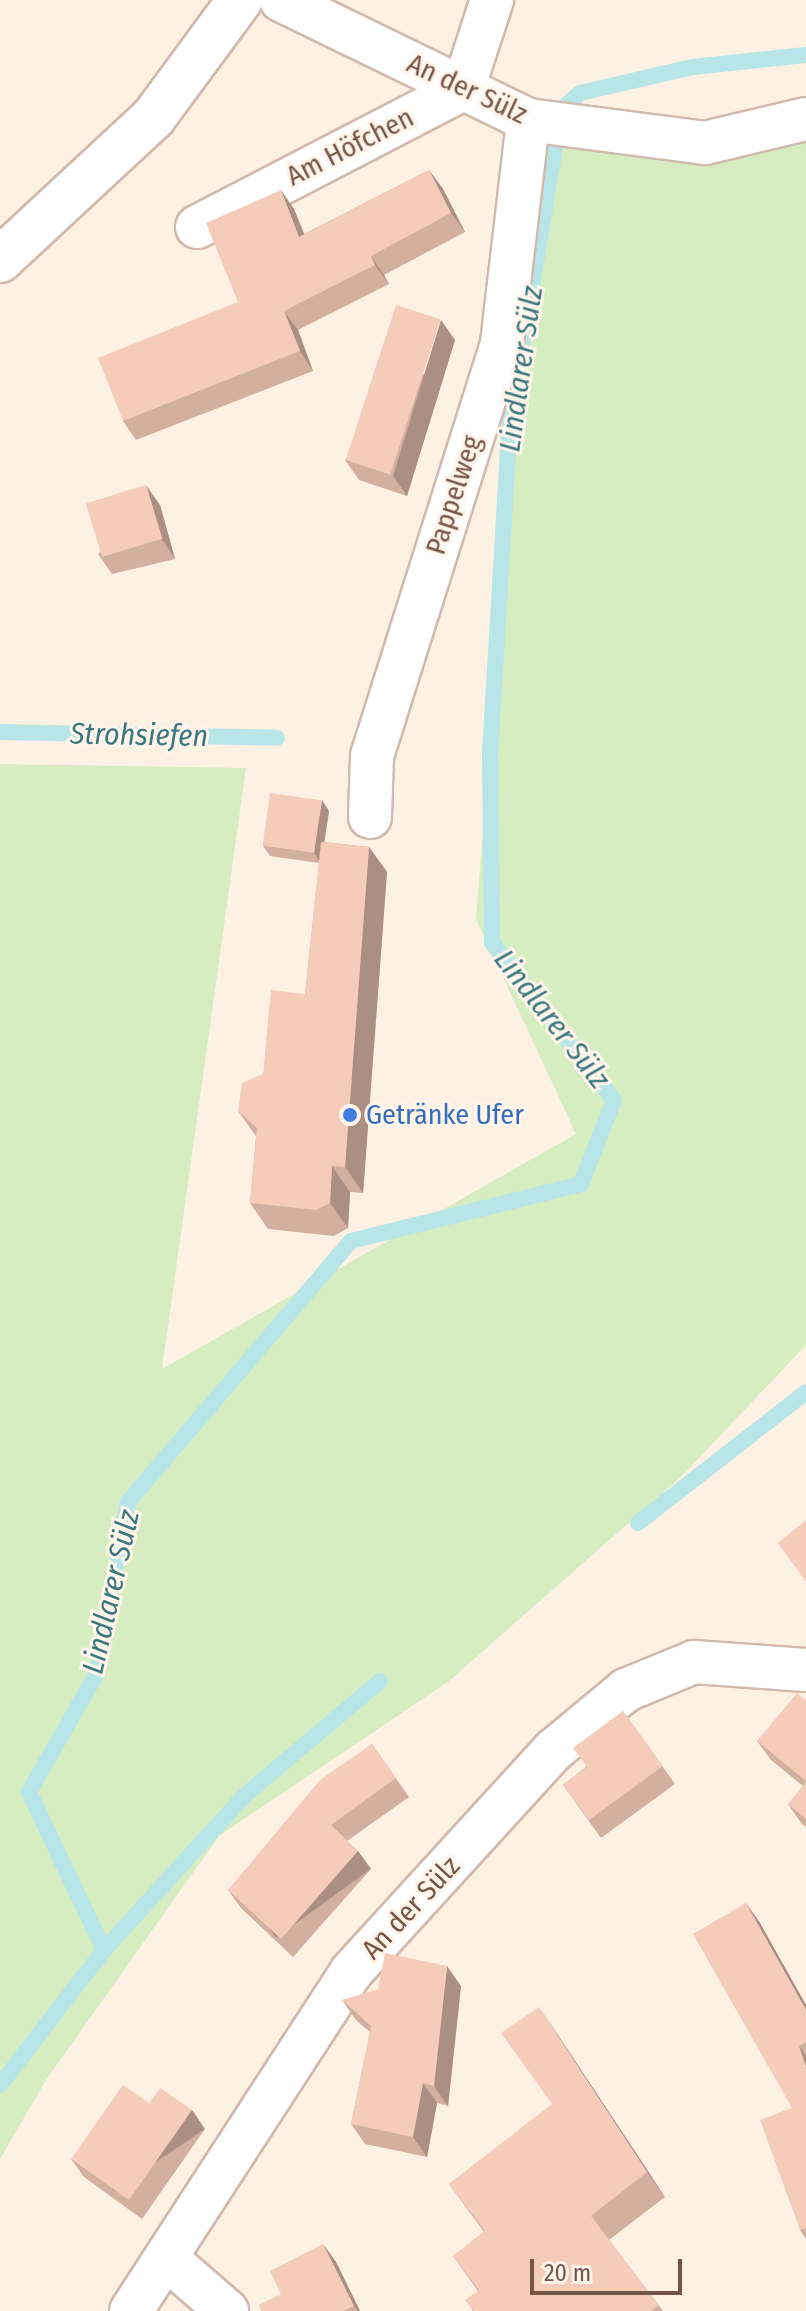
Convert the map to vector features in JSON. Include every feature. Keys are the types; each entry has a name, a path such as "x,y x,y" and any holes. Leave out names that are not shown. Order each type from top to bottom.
{"main road":[{"path":"0,260 153,118 240,0"}],"street":[{"name":"An der Sülz","path":"281,0 528,120 596,133 705,143 806,119"},
{"path":"463,89 492,0"},
{"name":"Am Höfchen","path":"197,227 463,89"},
{"name":"Pappelweg","path":"370,817 372,756 502,343 528,120"},
{"name":"An der Sülz","path":"131,2311 351,1972 554,1750 626,1690 694,1662 806,1670"},
{"path":"166,2258 227,2311"}],"green space":[{"path":"806,131 806,1345 681,1477 449,1681 219,1836 46,2080 0,2159 0,764 246,768 162,1369 576,1134 476,919 538,139"}],"building":[{"path":"429,170 451,213 371,256 375,265 284,311 300,351 123,421 98,358 238,302 206,223 281,190 299,237"},
{"path":"396,305 441,320 390,475 346,460"},
{"path":"146,485 162,539 102,557 86,503"},
{"path":"270,793 321,800 314,853 263,845"},
{"path":"321,842 369,847 345,1167 332,1166 330,1203 316,1210 250,1203 257,1128 238,1111 242,1083 263,1074 271,990 305,994"},
{"path":"806,1520 806,1582 778,1543"},
{"path":"797,1693 806,1700 806,1781 757,1741"},
{"path":"623,1711 663,1766 589,1820 563,1785 587,1767 573,1748"},
{"path":"372,1744 396,1778 331,1825 358,1851 281,1939 228,1890 320,1780"},
{"path":"806,1782 806,1819 788,1804"},
{"path":"746,1903 806,2010 806,2042 799,2046 806,2067 806,2228 800,2230 760,2120 792,2108 693,1934"},
{"path":"385,1953 447,1966 434,2086 423,2083 413,2137 351,2124 371,2026 342,2000 378,1989"},
{"path":"539,2007 647,2172 591,2216 659,2305 651,2311 473,2311 465,2300 479,2290 453,2256 485,2231 449,2184 552,2104 501,2033"},
{"path":"123,2085 149,2103 160,2088 192,2110 129,2200 71,2159"},
{"path":"323,2244 354,2306 343,2311 261,2311 259,2305 281,2294 270,2271"}],"waterway":[{"name":"Lindlarer Sülz","path":"0,2085 104,1950 29,1792 96,1675 128,1502 351,1241 581,1184 614,1100 492,943 490,753 510,419 561,110 580,93 693,67 806,55"},
{"name":"Strohsiefen","path":"0,732 277,738"},
{"path":"638,1523 806,1392"},
{"path":"104,1950 244,1796 380,1681"}],"place":[{"name":"Getränke Ufer","path":"350,1115"}]}
